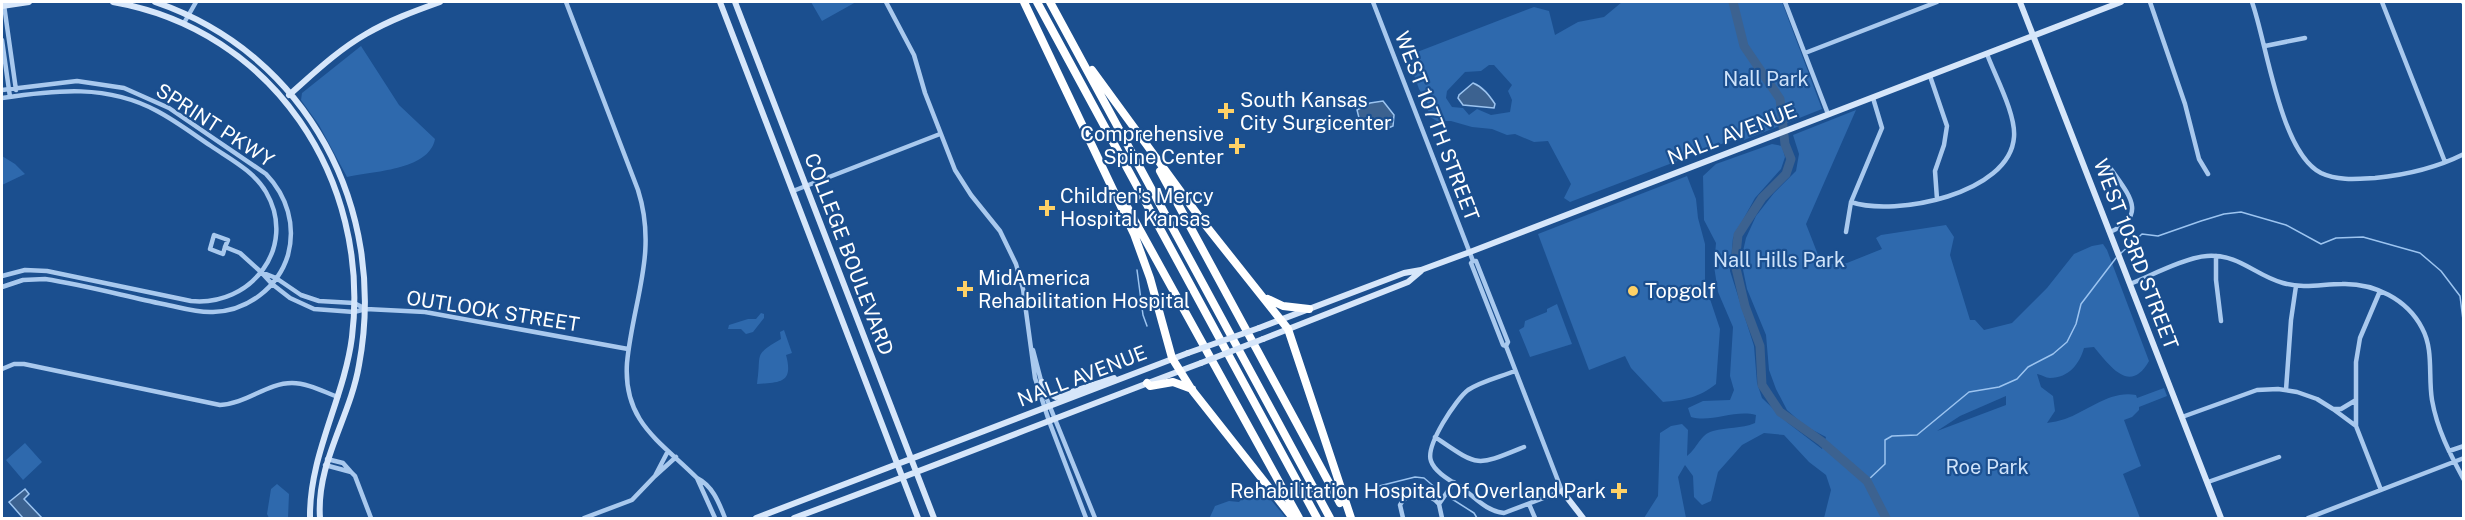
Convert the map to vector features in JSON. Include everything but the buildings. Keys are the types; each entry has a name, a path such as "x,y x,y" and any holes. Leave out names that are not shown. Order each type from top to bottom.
{"highway":[{"path":"1024,2 1141,250 1172,358 1192,390 1293,519"},
{"path":"1037,2 1317,519"},
{"path":"1050,2 1330,519"},
{"path":"1071,40 1203,222 1288,329 1350,519"},
{"path":"1140,136 1350,519"},
{"path":"1100,161 1141,230 1299,519"},
{"path":"1265,298 1283,306 1309,309"},
{"path":"1147,383 1150,386 1173,382 1192,390"}],"main road":[{"path":"2,4 29,2"},
{"path":"113,2 143,8 184,23 213,38 257,71 283,99 316,147 337,191 350,244 354,312 348,358 338,397 316,463 311,489 310,519"},
{"path":"155,2 188,14 241,46 290,93 325,144 347,192 361,248 366,309 357,375 326,462 320,494 320,519"},
{"path":"283,99 330,59 364,35 394,19 440,2"},
{"name":"COLLEGE BOULEVARD","path":"720,2 918,519"},
{"name":"COLLEGE BOULEVARD","path":"735,2 934,519"},
{"name":"WEST 103RD STREET","path":"2020,2 2222,519"},
{"name":"NALL AVENUE","path":"756,519 911,461 1172,358 1281,320 1404,273 1421,270 1470,252 2121,2"},
{"name":"NALL AVENUE","path":"794,519 1408,282 1421,270"},
{"path":"1042,382 1048,393 1056,397 1104,380 1129,375"},
{"path":"1562,491 1583,519"}],"street":[{"path":"184,23 196,2"},
{"path":"566,2 638,190 645,215 646,258 628,349 626,380 630,400 646,430 698,478 705,481 715,494 725,519"},
{"path":"886,2 914,55 940,134 959,177 996,225 1012,254 1023,289 1031,361 1047,407 1095,519"},
{"name":"WEST 107TH STREET","path":"1373,2 1473,261 1476,261 1508,342 1506,346 1515,371 1562,491"},
{"path":"1785,2 1828,114"},
{"path":"1805,52 1937,2"},
{"path":"2150,2 2183,97 2199,159 2208,174"},
{"path":"2252,2 2273,84 2286,120 2302,156 2314,169 2332,177 2353,179 2385,177 2417,171 2463,154"},
{"path":"2382,2 2445,162"},
{"path":"2,4 17,96"},
{"path":"2265,46 2305,38"},
{"path":"2,39 10,97"},
{"path":"1851,202 1882,208 1937,199 1959,192 1983,180 2005,163 2014,139 2013,125 1987,54"},
{"path":"1930,76 1947,126 1944,145 1935,171 1937,199"},
{"name":"SPRINT PKWY","path":"2,90 77,81 104,84 132,91 169,108 260,169 279,191 290,218 291,238 289,251 272,284 245,305 215,312 199,312 45,279 23,280 2,287"},
{"name":"SPRINT PKWY","path":"2,98 76,90 102,92 128,99 164,115 246,170 266,192 276,223 272,252 254,281 239,292 206,302 47,271 25,270 2,276"},
{"path":"1846,232 1851,202 1882,128 1873,98"},
{"path":"793,191 940,134"},
{"path":"2111,169 2133,204 2132,215 2111,235"},
{"path":"214,235 228,240 225,247 223,254 210,249 214,235"},
{"path":"225,247 240,253 272,284 290,298 307,307 354,312"},
{"path":"2216,256 2216,280 2222,321"},
{"path":"2130,284 2198,257 2216,256 2236,259 2265,277 2296,286 2353,284 2380,291 2392,297 2409,310 2423,329 2429,349 2430,387 2435,416 2463,480"},
{"path":"261,272 276,278 309,298 319,301 354,303 366,309"},
{"path":"2286,390 2290,320 2296,286"},
{"path":"2380,291 2360,338 2356,426 2381,490"},
{"name":"OUTLOOK STREET","path":"354,312 366,309 431,313 628,349"},
{"path":"1030,345 1047,407"},
{"path":"2,369 14,364 24,364 220,405 236,403 286,384 304,385 338,397"},
{"path":"1515,371 1468,390 1435,437 1431,461 1437,470 1487,509 1496,512 1504,513 1562,491"},
{"path":"2182,417 2243,393 2257,390 2286,390 2307,395 2333,409 2356,426"},
{"path":"2333,409 2341,409 2356,399"},
{"path":"1052,419 1086,519"},
{"path":"1435,437 1470,461 1489,461 1524,447"},
{"path":"2449,451 2463,446"},
{"path":"655,476 668,451"},
{"path":"584,519 633,500 676,457"},
{"path":"2208,482 2279,457"},
{"path":"2308,519 2463,458"},
{"path":"326,462 351,472 355,476 371,519"},
{"path":"698,478 715,519"},
{"path":"1439,504 1454,482"},
{"path":"1403,519 1400,505 1404,497 1412,494 1434,499 1439,504 1442,519"},
{"path":"1529,504 1535,519"}],"green space":[{"path":"811,2 856,2 822,21"},
{"name":"Nall Park","path":"1622,2 1782,2 1822,109 1744,140 1742,136 1706,150 1697,149 1680,160 1570,202 1564,198 1571,184 1548,141 1534,142 1515,134 1507,135 1492,129 1472,127 1451,121 1437,121 1428,116 1428,104 1419,89 1409,61 1412,54 1534,7 1549,11 1555,35 1578,22 1604,17","holes":["1489,65 1494,65 1512,85 1508,91 1512,100 1510,112 1491,115 1477,109 1469,115 1463,108 1452,107 1446,98 1447,91 1465,72 1481,71"]},
{"path":"361,46 399,105 435,139 430,150 411,164 347,177 319,125 301,100 302,93"},
{"path":"1856,110 1806,224 1822,265 1847,263 1882,249 1876,238 1881,235 1946,225 1954,237 1950,255 1970,320 1975,320 1984,330 2012,323 2047,288 2074,254 2103,244 2149,361 2142,371 2135,376 2127,377 2113,369 2094,347 2084,348 2073,369 2063,375 2050,378 2037,374 2041,387 2053,396 2055,411 2047,423 2065,419 2108,398 2126,394 2136,395 2137,398 2164,388 2167,396 2139,407 2132,417 2124,420 2141,466 2123,474 2140,518 1824,518 1831,490 1826,475 1809,462 1784,435 1764,433 1742,445 1718,472 1711,501 1702,505 1694,497 1693,476 1685,465 1678,477 1686,518 1644,518 1658,496 1660,433 1671,426 1682,424 1688,430 1687,456 1709,433 1755,423 1756,415 1748,414 1707,418 1691,417 1688,408 1703,401 1730,400 1734,390 1730,376 1733,327 1718,292 1714,266 1716,243 1704,220 1703,176 1716,164 1772,144 1782,146 1785,157 1781,169 1755,198 1733,238 1730,271 1754,346 1757,383 1762,398 1788,423 1822,449 1826,437 1805,426 1787,410 1776,389 1769,370 1766,335 1747,289 1741,260 1746,238 1756,216 1774,193 1796,171 1799,154 1793,135","holes":["2006,396 2006,405 1937,431 1960,416"]},
{"path":"2,156 15,164 25,174 2,185"},
{"name":"Topgolf","path":"1687,176 1696,199 1705,244 1705,284 1720,329 1716,384 1691,398 1663,402 1631,368 1625,356 1589,370 1538,234"},
{"path":"1557,304 1572,344 1530,357 1519,330 1524,327 1525,321 1547,312 1547,309"},
{"path":"761,313 764,314 764,318 753,332 746,334 741,329 728,329 729,325 756,319"},
{"path":"784,330 792,353 786,355 788,371 786,376 778,382 757,384 760,356 781,339 780,332"},
{"path":"25,443 42,462 23,480 6,460"},
{"path":"277,484 289,494 288,518 269,518 267,514 271,489"},
{"path":"1253,486 1262,489 1286,518 1207,518 1210,517 1215,506 1229,501 1239,502"}],"shaded area":[{"path":"1473,83 1488,94 1495,104 1494,108 1463,105 1458,98 1459,95"},
{"path":"1383,101 1394,115 1393,126 1386,129 1361,126 1357,110 1370,103"},
{"path":"25,489 29,494 24,499 42,518 23,518 9,502"}],"waterway":[{"path":"1733,2 1744,46 1780,99 1785,144 1791,159 1786,174 1762,198 1738,235 1735,264 1745,306 1760,346 1762,385 1780,412 1821,441 1867,481 1886,518"},
{"path":"2120,254 2142,234 2158,236 2224,214 2241,212 2286,225 2321,244 2336,238 2363,237 2420,253 2441,271 2460,296 2464,328"},
{"path":"1867,481 1885,464 1885,440 1892,436 1917,435 1969,392 1999,387 2017,379 2028,367 2053,354 2067,342 2076,324 2081,304 2116,258"},
{"path":"1137,270 1143,315 1147,326"},
{"path":"1379,486 1415,477 1424,478 1437,489"},
{"path":"1452,499 1474,513 1477,518"}],"place":[{"name":"South Kansas City Surgicenter","path":"1226,111"},
{"name":"Comprehensive Spine Center","path":"1237,146"},
{"name":"Children's Mercy Hospital Kansas","path":"1047,208"},
{"name":"MidAmerica Rehabilitation Hospital","path":"965,289"},
{"name":"Topgolf","path":"1633,291"},
{"name":"Rehabilitation Hospital Of Overland Park","path":"1619,491"}],"park label":[{"name":"Nall Hills Park","path":"1779,260"},
{"name":"Roe Park","path":"1987,467"}]}
